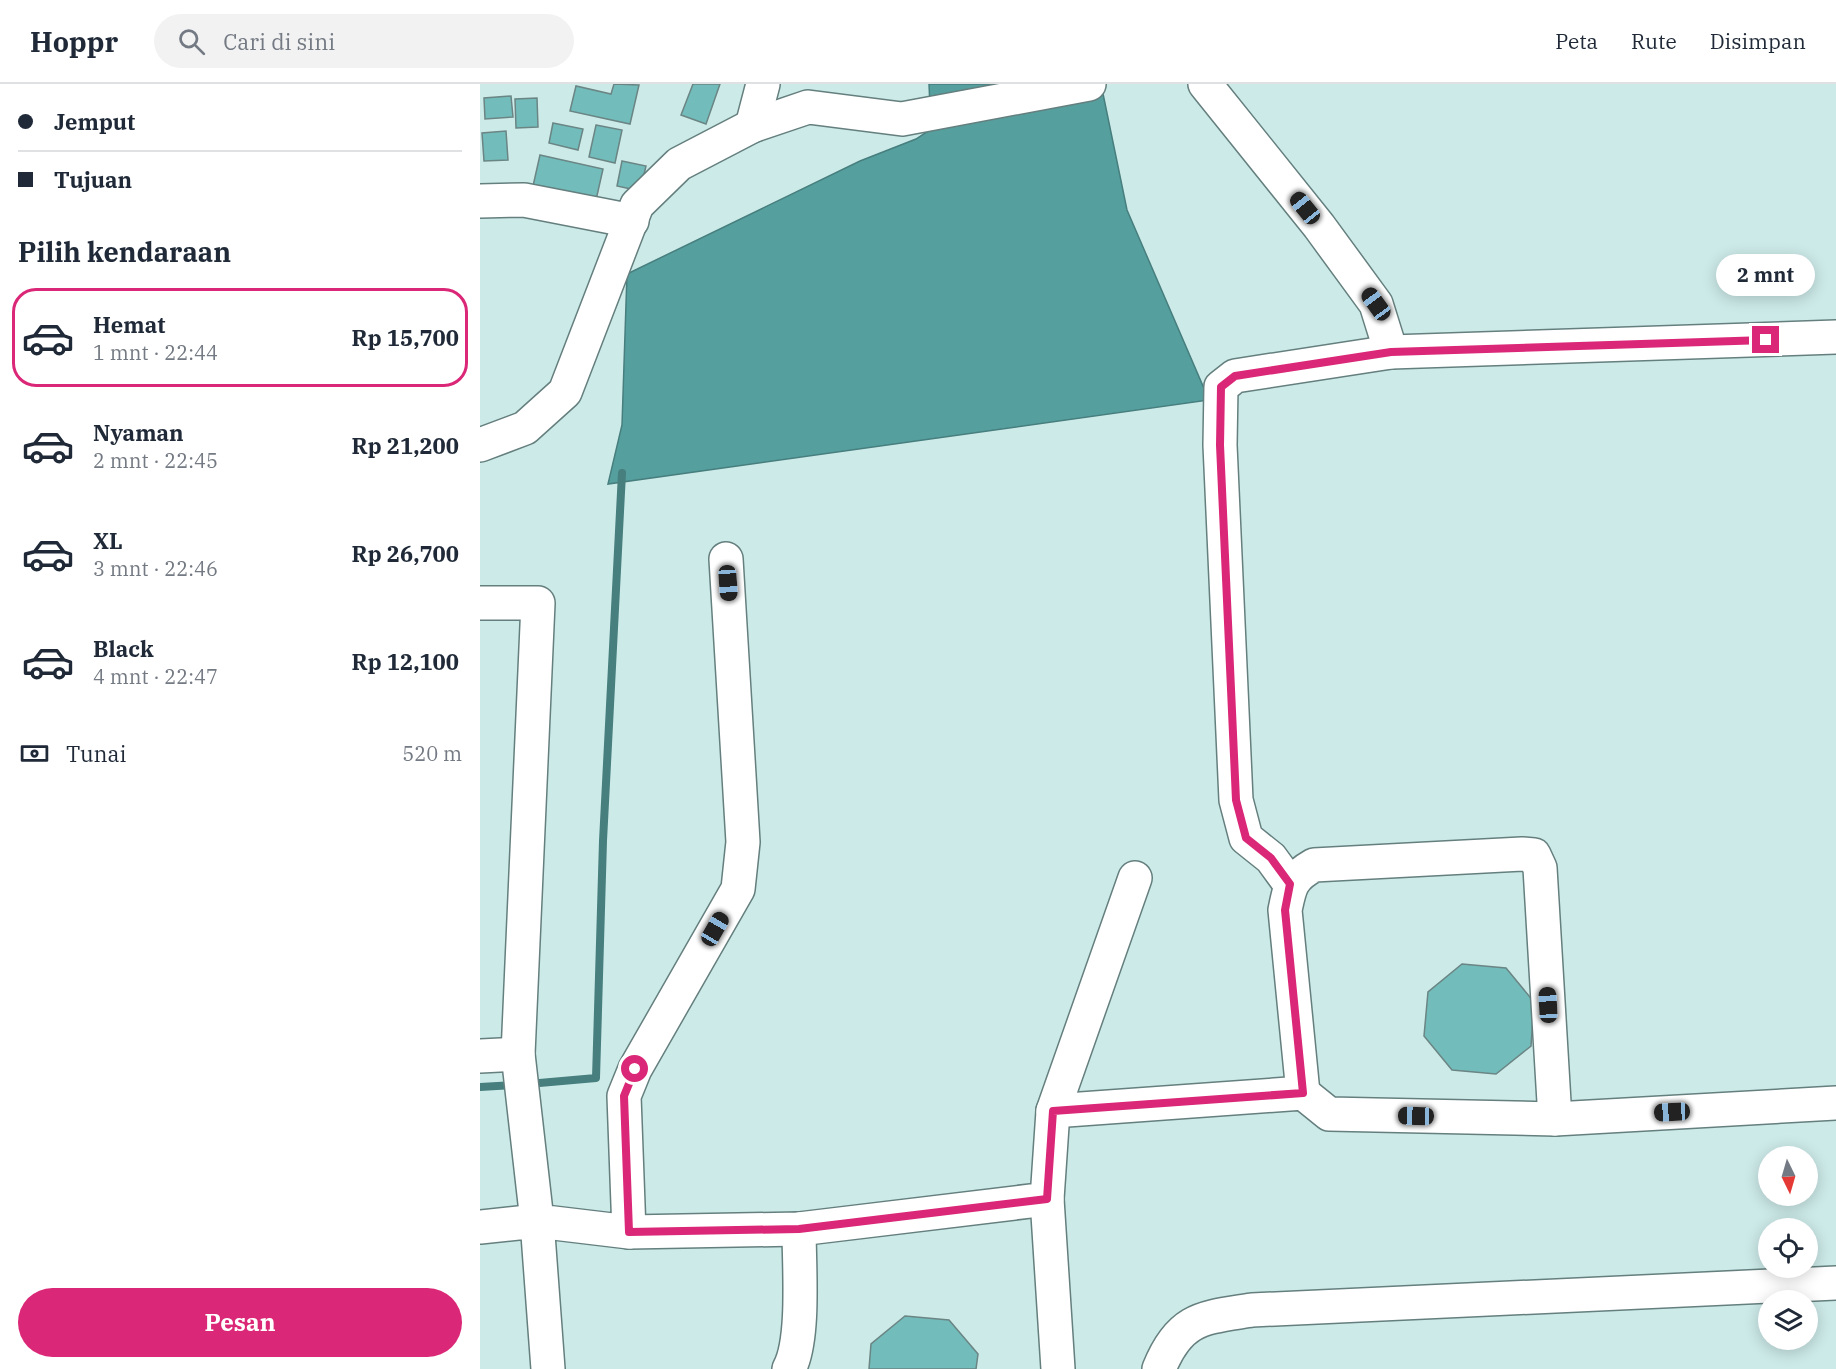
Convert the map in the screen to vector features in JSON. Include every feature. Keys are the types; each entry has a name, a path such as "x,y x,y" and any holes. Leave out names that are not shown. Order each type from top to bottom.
{"street":[{"path":"752,126 762,84"},
{"path":"480,445 525,428 565,392 637,205 679,164 752,126 808,107 902,118 1089,84"},
{"path":"1205,84 1319,226 1376,304 1391,352"},
{"path":"480,201 524,200 632,221"},
{"path":"1290,884 1271,858 1246,838 1236,800 1220,445 1221,387 1235,376 1391,352 1836,337"},
{"path":"629,1232 624,1096 635,1069 738,889 743,842 726,559"},
{"path":"480,603 538,603 519,1062 537,1221 548,1369"},
{"path":"1303,1093 1285,910 1290,884 1314,865 1534,855 1540,868 1555,1119"},
{"path":"1058,1369 1047,1199 1053,1111 1135,878"},
{"path":"480,1056 519,1062"},
{"path":"1053,1111 1303,1093 1329,1114 1555,1119 1836,1103"},
{"path":"480,1227 537,1221 629,1232 799,1229 1047,1199"},
{"path":"789,1369 795,1358 798,1330 799,1229"},
{"path":"1159,1369 1176,1338 1198,1318 1252,1310 1836,1283"}],"water":[{"path":"929,84 1101,84 1127,210 1209,400 608,484 622,425 627,274 860,161 916,139 931,129"}],"building":[{"path":"614,84 639,85 630,124 570,111 576,86 611,94"},
{"path":"693,84 720,84 706,124 681,115"},
{"path":"511,96 513,117 485,119 484,98"},
{"path":"537,98 538,127 516,128 515,99"},
{"path":"553,123 583,129 578,150 549,143"},
{"path":"596,125 622,130 615,163 589,157"},
{"path":"506,131 508,160 484,161 482,133"},
{"path":"540,155 603,169 596,200 533,186"},
{"path":"622,161 646,166 640,191 617,186"},
{"path":"1462,964 1506,968 1534,1002 1531,1046 1496,1074 1452,1070 1424,1036 1428,992"},
{"path":"905,1316 949,1320 978,1354 976,1369 869,1369 871,1344"}],"waterway":[{"path":"528,1084 596,1078 603,841 622,473"},
{"path":"480,1087 515,1085"}],"route":[{"path":"635,1069 624,1096 629,1232 799,1229 1047,1199 1053,1111 1303,1093 1285,910 1290,884 1271,858 1246,838 1236,800 1220,445 1221,387 1235,376 1391,352 1766,340"}]}
